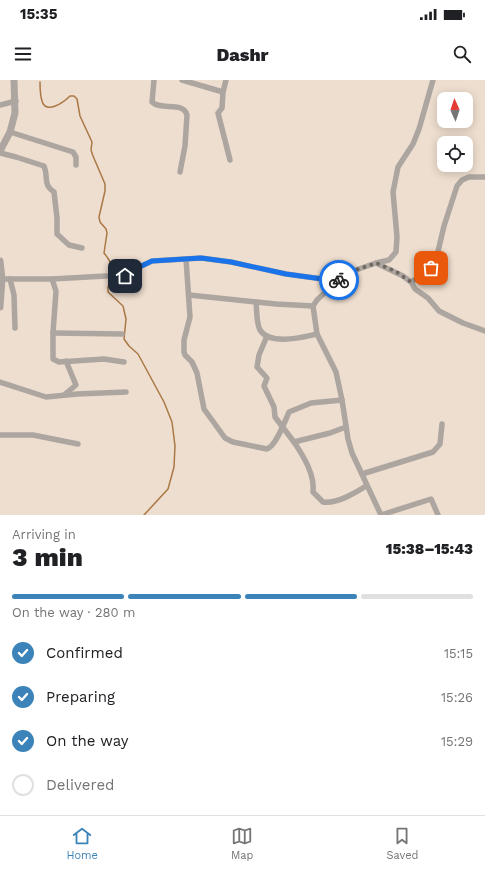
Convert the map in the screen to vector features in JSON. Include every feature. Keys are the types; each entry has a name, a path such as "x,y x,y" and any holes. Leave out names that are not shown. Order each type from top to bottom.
{"street":[{"path":"14,80 16,101 15,113 10,132 0,152 44,166 46,182 49,188 54,192 55,197 57,234 69,245 82,248"},
{"path":"154,80 152,102 154,104 163,107 182,108 186,111 186,139 180,172"},
{"path":"182,80 223,92"},
{"path":"226,80 223,92 222,108 218,112 230,160"},
{"path":"432,80 419,129 413,144 398,167 393,192 397,237 396,252 390,260 353,271 337,281 317,300 313,306 317,334 336,372 348,439 352,453 366,486 381,515 430,499 438,515"},
{"path":"0,105 16,101"},
{"path":"10,132 74,152 76,157 76,166"},
{"path":"411,282 425,274 436,260 444,226 457,186 462,180 469,177 485,177"},
{"path":"114,283 135,269 152,261 186,258 216,259 286,274 337,281"},
{"path":"186,258 190,317 184,340 184,352 192,362 200,385 204,409 212,423 225,438 233,442 267,450 272,446 283,427 289,412 311,403 342,400"},
{"path":"0,261 2,279 0,307"},
{"path":"376,263 395,271 411,282 415,289 428,298 439,311 463,323 485,331"},
{"path":"2,279 52,279 106,276"},
{"path":"10,279 14,295 15,328"},
{"path":"52,279 56,291 53,359 59,362 104,359 124,362"},
{"path":"188,295 313,306"},
{"path":"256,302 257,318 260,329 270,338 285,339 317,334"},
{"path":"53,333 122,334"},
{"path":"267,336 259,355 257,367 266,378 264,386 274,407 276,417 294,442 307,464 314,484 312,492 323,502 329,502 345,497 366,486"},
{"path":"63,396 76,385 66,361"},
{"path":"0,382 46,397 126,392"},
{"path":"362,474 433,452 440,444 442,424"},
{"path":"294,442 330,433 346,427"},
{"path":"0,435 33,435 78,444"}],"waterway":[{"path":"40,82 40,94 44,105 47,107 55,106 70,96 74,96 77,99 80,116 92,142 91,150 105,184 105,191 99,217 100,222 106,229 107,233 104,253 110,261 113,269 108,292 123,306 126,319 124,339 138,354 164,402 172,422 175,446 174,467 168,489 144,515"}],"way so far":[{"path":"339,280 353,271 376,263 395,271 411,282 418,279 431,268"}],"route":[{"path":"125,276 135,269 152,261 201,258 216,259 286,274 337,281 339,280"}]}
